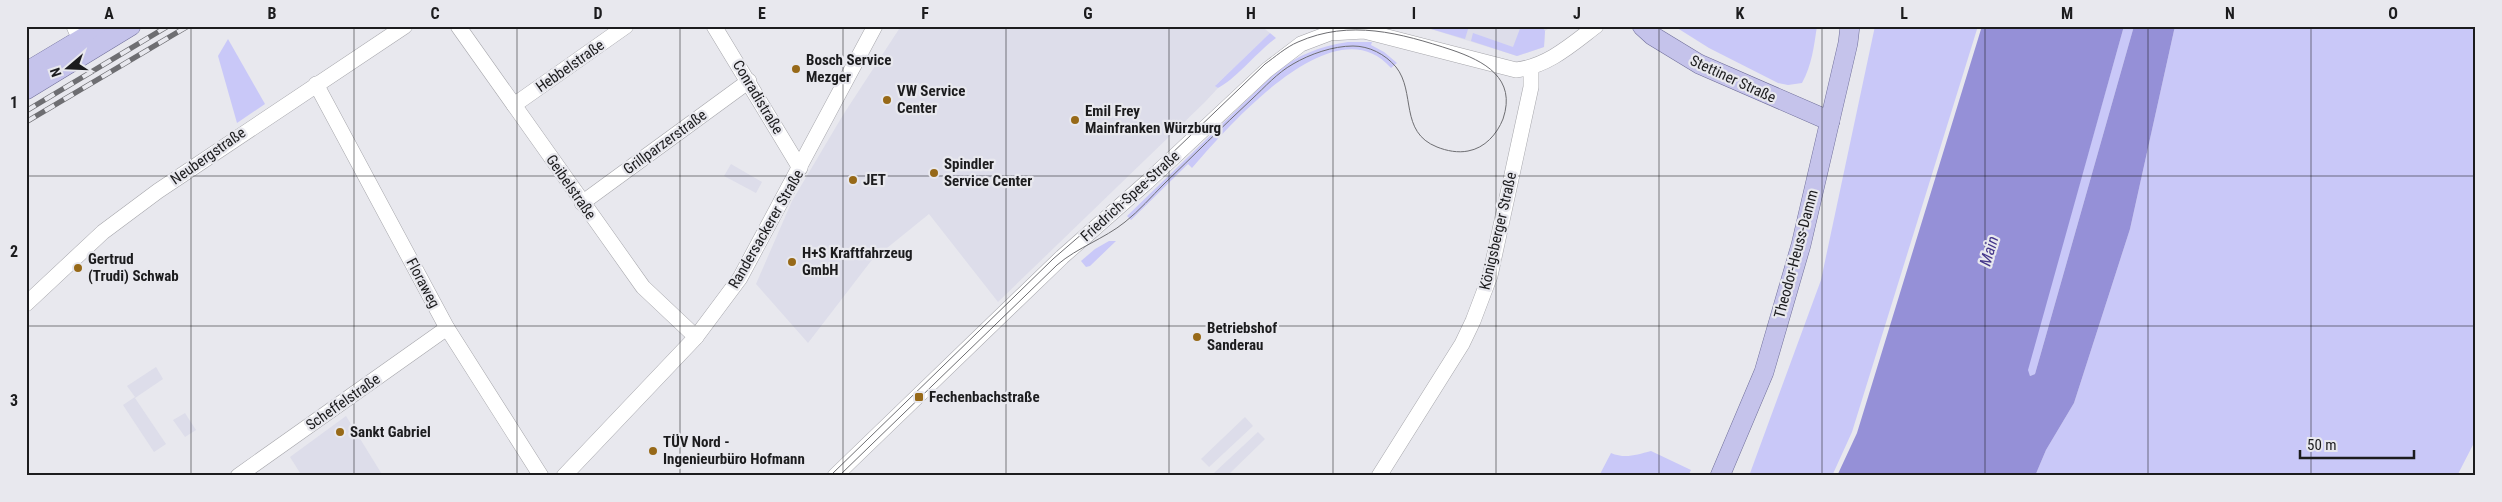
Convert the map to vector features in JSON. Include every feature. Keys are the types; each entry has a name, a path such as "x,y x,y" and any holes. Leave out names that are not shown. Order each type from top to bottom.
{"main road":[{"path":"26,72 77,33 103,26"},
{"path":"26,90 132,26"},
{"name":"Stettiner Straße","path":"1642,26 1666,46 1699,64 1830,121"},
{"name":"Theodor-Heuss-Damm","path":"1720,476 1764,372 1801,245 1848,43 1850,26"}],"street":[{"name":"Neubergstraße","path":"26,304 103,232 189,169 405,26"},
{"name":"Geibelstraße","path":"458,26 643,288 696,337"},
{"name":"Hebbelstraße","path":"514,105 626,26"},
{"name":"Conradistraße","path":"714,26 800,168"},
{"name":"Randersackerer Straße","path":"564,476 696,337 740,278 800,168 828,110 875,26"},
{"path":"1531,68 1549,61 1596,26"},
{"name":"Friedrich-Spee-Straße","path":"835,476 1056,262 1147,182 1267,70 1301,44 1336,32 1364,31 1499,68 1516,70 1531,68"},
{"name":"Königsberger Straße","path":"1379,476 1462,344 1490,276 1531,87 1531,68"},
{"name":"Grillparzerstraße","path":"582,203 748,81"},
{"name":"Floraweg","path":"316,84 447,328 541,476"},
{"name":"Scheffelstraße","path":"238,476 447,328"}],"shaded area":[{"path":"901,26 1261,26 1270,33 1216,85 1218,88 1205,102 998,302 929,214 871,261 808,343 756,284 792,201 843,115"},
{"path":"1421,26 1552,26 1545,31 1544,47 1517,56"},
{"path":"1421,26 1451,26 1458,29 1459,26 1469,26 1465,39"},
{"path":"1521,26 1543,28 1545,31 1544,47 1517,56 1471,41 1473,33 1513,47"},
{"path":"1674,26 1817,26 1812,55 1802,83 1788,85 1778,83 1709,48"},
{"path":"1875,26 1978,26 1852,432 1832,476 1749,476 1821,280"},
{"path":"2124,26 2134,26 2035,374 2030,376 2027,370"},
{"path":"2175,26 2476,26 2476,439 2457,476 2035,476 2046,450 2074,403 2130,229"},
{"path":"1270,33 1276,38 1232,79 1218,88 1215,86"},
{"path":"228,39 265,104 237,123 218,56"},
{"path":"1348,42 1372,42 1371,45 1384,52 1397,63 1391,68 1368,52 1341,50 1312,60 1283,78 1255,101 1192,168 1188,164 1131,220 1127,216 1276,72 1310,52"},
{"path":"731,164 762,182 756,193 724,176"},
{"path":"1109,241 1116,241 1090,266 1086,267 1081,261 1095,249"},
{"path":"156,367 163,379 135,398 166,444 154,452 123,405 135,397 127,386"},
{"path":"185,413 196,430 185,437 173,420"},
{"name":"Sankt Gabriel","path":"346,416 383,476 302,476 290,457"},
{"path":"1245,417 1253,426 1209,467 1201,459"},
{"path":"1258,432 1265,439 1227,476 1217,476 1214,473"},
{"path":"1651,451 1691,470 1688,476 1599,476 1611,453 1626,456"}],"water":[{"name":"Main","path":"1982,26 2124,26 2028,370 2030,376 2035,374 2134,26 2175,26 2130,229 2074,403 2046,450 2035,476 1837,476 1857,433"}],"tram line":[{"path":"830,476 1053,259 1142,182 1265,64 1289,47 1317,35 1337,31 1356,30 1394,34 1464,54 1486,66 1495,73 1501,82 1505,92 1506,105 1503,119 1497,130 1490,140 1480,147 1456,152 1437,147 1425,140 1417,132 1402,77 1392,62 1376,52 1359,46 1338,47 1314,54 1293,64 1271,80 1130,218 1057,265 839,476"}],"railway":[{"path":"26,111 168,26"},
{"path":"26,122 188,26"}],"place":[{"name":"Bosch Service Mezger","path":"796,69"},
{"name":"VW Service Center","path":"887,100"},
{"name":"Emil Frey Mainfranken Würzburg","path":"1075,120"},
{"name":"Spindler Service Center","path":"934,173"},
{"name":"JET","path":"853,180"},
{"name":"H+S Kraftfahrzeug GmbH","path":"792,262"},
{"name":"Gertrud (Trudi) Schwab","path":"78,268"},
{"name":"Betriebshof Sanderau","path":"1197,337"},
{"name":"Fechenbachstraße","path":"919,397"},
{"name":"Sankt Gabriel","path":"340,432"},
{"name":"TÜV Nord - Ingenieurbüro Hofmann","path":"653,451"}]}
